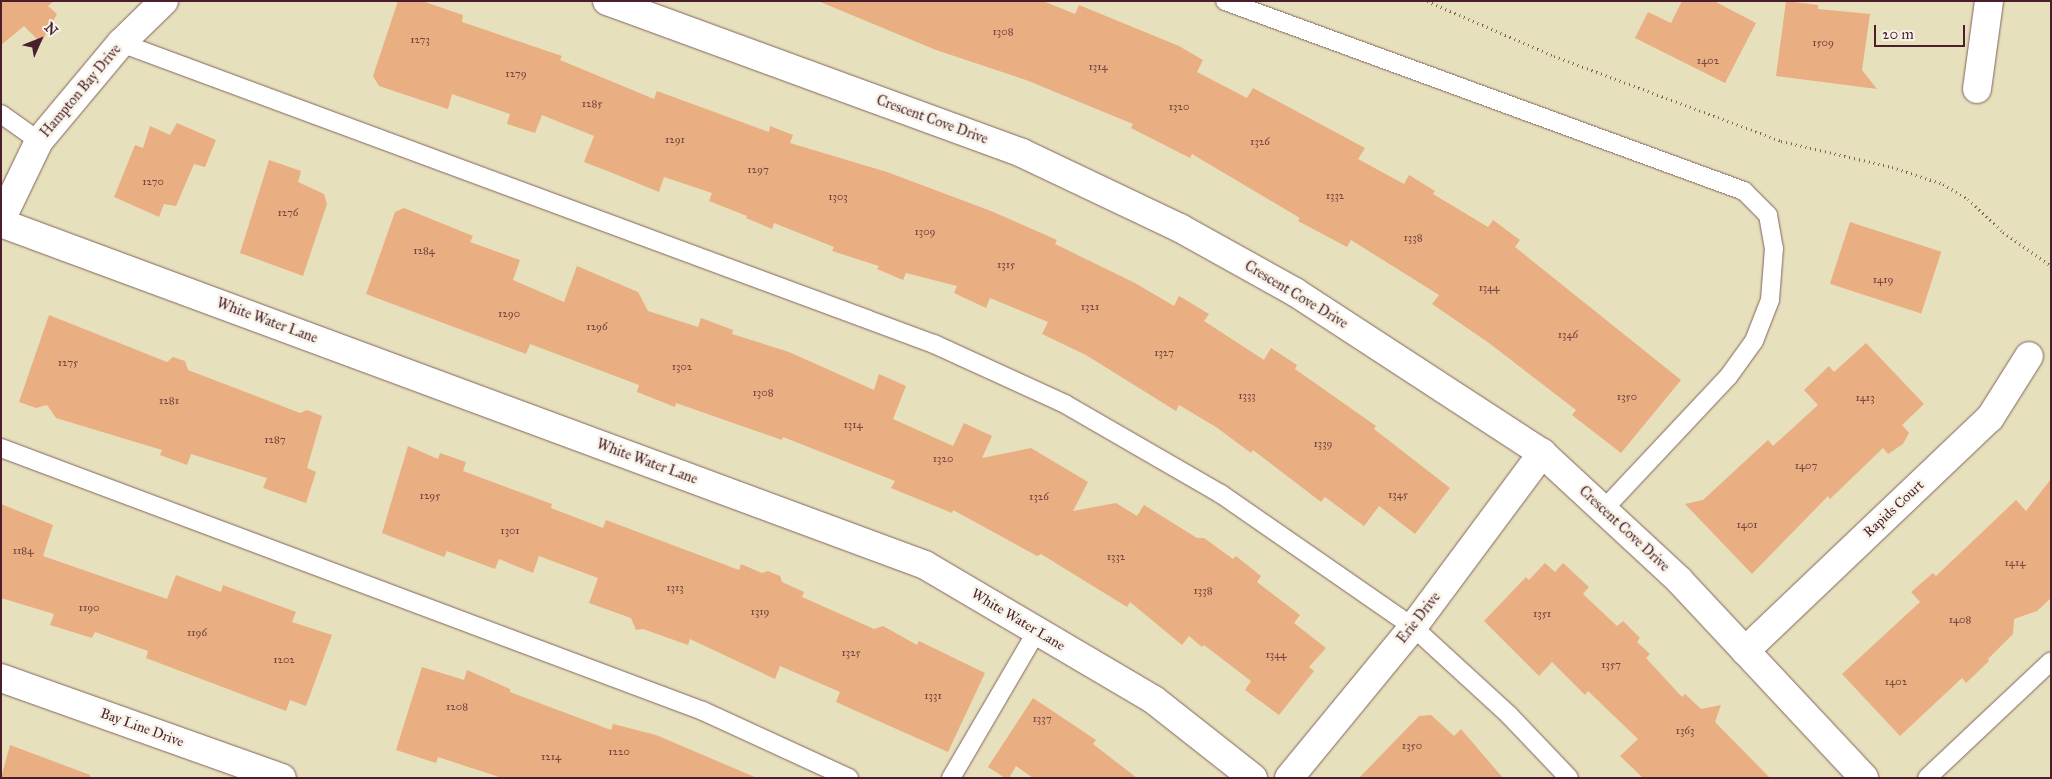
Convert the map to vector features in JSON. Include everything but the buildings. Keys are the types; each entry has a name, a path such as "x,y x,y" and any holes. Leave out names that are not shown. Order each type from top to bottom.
{"street":[{"name":"Hampton Bay Drive","path":"1,222 39,141 121,43 164,1"},
{"name":"Crescent Cove Drive","path":"608,1 1022,152 1180,228 1295,292 1542,452 1679,580 1864,778"},
{"path":"1977,89 1990,1"},
{"name":"White Water Lane","path":"1,222 925,565 1154,700 1253,778"},
{"name":"Rapids Court","path":"1745,651 1990,418 2029,356"},
{"name":"Erie Drive","path":"1289,778 1413,627 1542,452"},
{"name":"Bay Line Drive","path":"1,678 282,778"}],"lane":[{"path":"1225,1 1744,191 1768,215 1774,248 1770,300 1754,341 1728,377 1604,510"},
{"path":"121,43 934,344 1065,404 1221,494 1413,627 1508,715 1569,778"},
{"path":"1,114 39,141"},
{"path":"1,448 703,711 849,778"},
{"path":"951,778 1037,631"},
{"path":"1927,778 2051,661"}],"path":[{"path":"1427,1 1554,56 1782,141 1892,167 1943,184 1968,199 2003,232 2051,266"}]}
